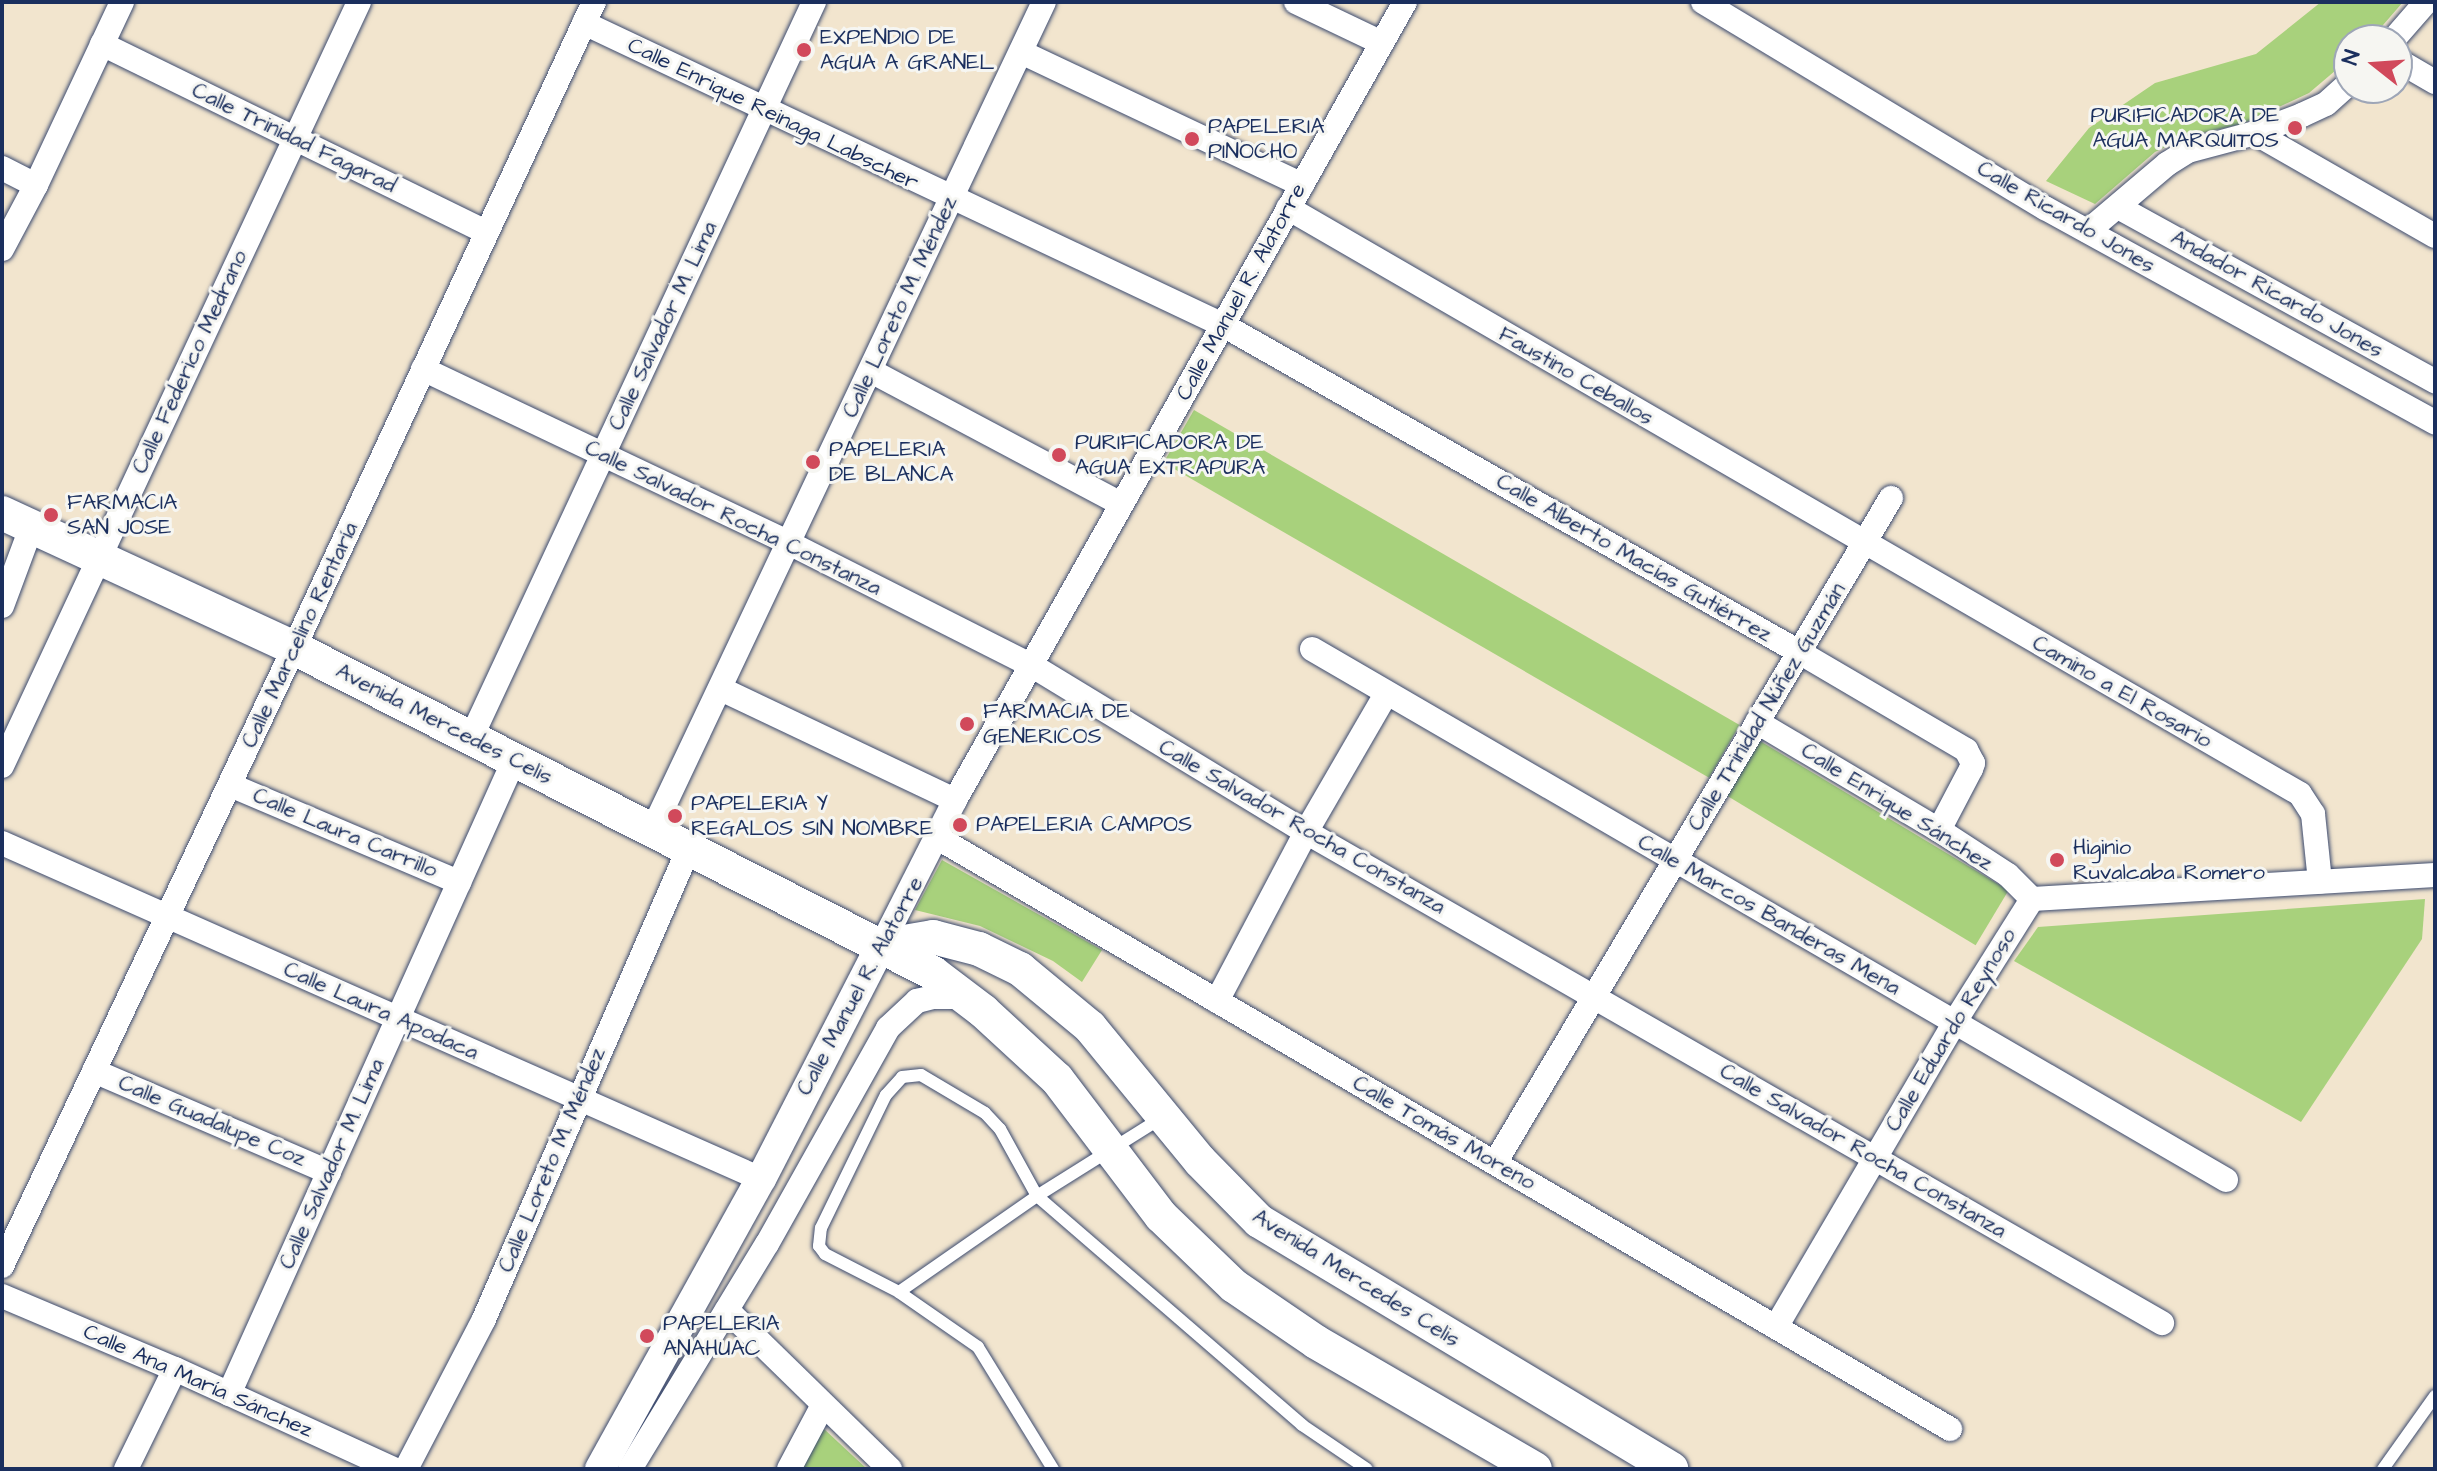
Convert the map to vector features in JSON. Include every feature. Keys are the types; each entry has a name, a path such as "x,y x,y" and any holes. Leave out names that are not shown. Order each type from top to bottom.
{"main road":[{"name":"Avenida Mercedes Celis","path":"17,520 294,648 933,973 965,997 1057,1079 1110,1153 1161,1216 1234,1286 1316,1342 1530,1468"},
{"name":"Avenida Mercedes Celis","path":"881,946 933,937 979,949 1020,969 1090,1027 1229,1194 1259,1221 1671,1469"}],"street":[{"path":"2,249 36,185 122,2"},
{"name":"Calle Federico Medrano","path":"2,766 359,2"},
{"name":"Calle Salvador M. Lima","path":"471,738 814,2"},
{"name":"Calle Loreto M. Méndez","path":"653,829 1044,2"},
{"path":"1296,2 1382,43"},
{"name":"Calle Manuel R. Alatorre","path":"600,1469 761,1179 955,800 1405,2"},
{"path":"2407,24 2426,2"},
{"name":"Calle Ricardo Jones","path":"1719,5 2088,231 2435,422"},
{"name":"Calle Enrique Reinaga Labscher","path":"589,13 764,110 1223,325"},
{"name":"Calle Marcelino Rentaría","path":"2,1266 230,785 589,13"},
{"name":"Calle Trinidad Fagarad","path":"102,44 486,232"},
{"path":"1021,52 1302,185"},
{"path":"2413,69 2435,82"},
{"path":"2088,231 2167,164 2188,151 2255,133 2326,104 2333,98"},
{"path":"2255,133 2435,236"},
{"path":"2,168 36,185"},
{"name":"Andador Ricardo Jones","path":"2118,207 2435,381"},
{"name":"Faustino Ceballos","path":"1288,208 1864,544"},
{"name":"Calle Alberto Macías Gutiérrez","path":"1223,325 1799,652 1969,754 1971,769 1939,830"},
{"name":"Calle Salvador Rocha Constanza","path":"423,369 789,543 1031,665 1306,832 2162,1323"},
{"path":"871,371 1121,504"},
{"name":"Calle Trinidad Núñez Guzmán","path":"1495,1163 1891,498"},
{"path":"2,606 17,520"},
{"name":"Camino a El Rosario","path":"1864,544 2300,794 2313,814 2320,882"},
{"name":"Calle Marcos Banderas Mena","path":"1312,649 2226,1180"},
{"path":"721,689 955,800"},
{"path":"1217,1001 1306,832 1386,694"},
{"name":"Calle Enrique Sánchez","path":"1757,722 1939,830 2008,875 2032,899"},
{"name":"Calle Salvador M. Lima","path":"229,1394 514,760"},
{"name":"Calle Laura Carrillo","path":"230,785 459,882"},
{"name":"Calle Tomás Moreno","path":"938,838 1950,1429"},
{"name":"Calle Laura Apodaca","path":"2,843 761,1179"},
{"name":"Calle Loreto M. Méndez","path":"406,1469 484,1319 689,848"},
{"path":"2032,899 2435,875"},
{"name":"Calle Eduardo Reynoso","path":"1776,1327 1954,1023 2032,899"},
{"path":"630,1469 727,1310 888,1028 917,1001 933,997 965,997"},
{"name":"Calle Guadalupe Coz","path":"94,1071 329,1172"},
{"name":"Calle Ana María Sánchez","path":"2,1296 175,1369 393,1469"},
{"path":"727,1310 890,1469"},
{"path":"126,1469 175,1369"},
{"path":"789,1469 823,1405"}],"lane":[{"path":"1053,1469 978,1347 899,1292 825,1254 819,1246 818,1237 886,1095 902,1077 921,1075 985,1113 1000,1129 1037,1196 1302,1425 1367,1469"},
{"path":"899,1292 1037,1196 1165,1116"},
{"path":"2383,1469 2435,1396"}],"green space":[{"path":"2321,2 2403,2 2384,24 2333,24 2333,73 2309,93 2242,124 2188,136 2155,152 2095,204 2046,181 2089,128 2155,83 2256,54"},
{"path":"1194,410 1740,725 1709,778 1164,463"},
{"path":"1760,741 2009,890 1976,945 1727,796"},
{"path":"942,860 1102,950 1082,982 1053,961 980,926 915,910"},
{"path":"2425,899 2422,939 2301,1122 2014,961 2038,927"},
{"path":"823,1428 867,1469 800,1469"}],"place":[{"name":"EXPENDIO DE AGUA A GRANEL","path":"804,50"},
{"name":"PURIFICADORA DE AGUA MARQUITOS","path":"2295,128"},
{"name":"PAPELERIA PINOCHO","path":"1192,139"},
{"name":"PURIFICADORA DE AGUA EXTRAPURA","path":"1059,455"},
{"name":"PAPELERIA DE BLANCA","path":"813,462"},
{"name":"FARMACIA SAN JOSE","path":"51,515"},
{"name":"FARMACIA DE GENERICOS","path":"967,724"},
{"name":"PAPELERIA Y REGALOS SIN NOMBRE","path":"675,816"},
{"name":"PAPELERIA CAMPOS","path":"960,825"},
{"name":"Higinio Ruvalcaba Romero","path":"2057,860"},
{"name":"PAPELERIA ANAHUAC","path":"647,1336"}]}
